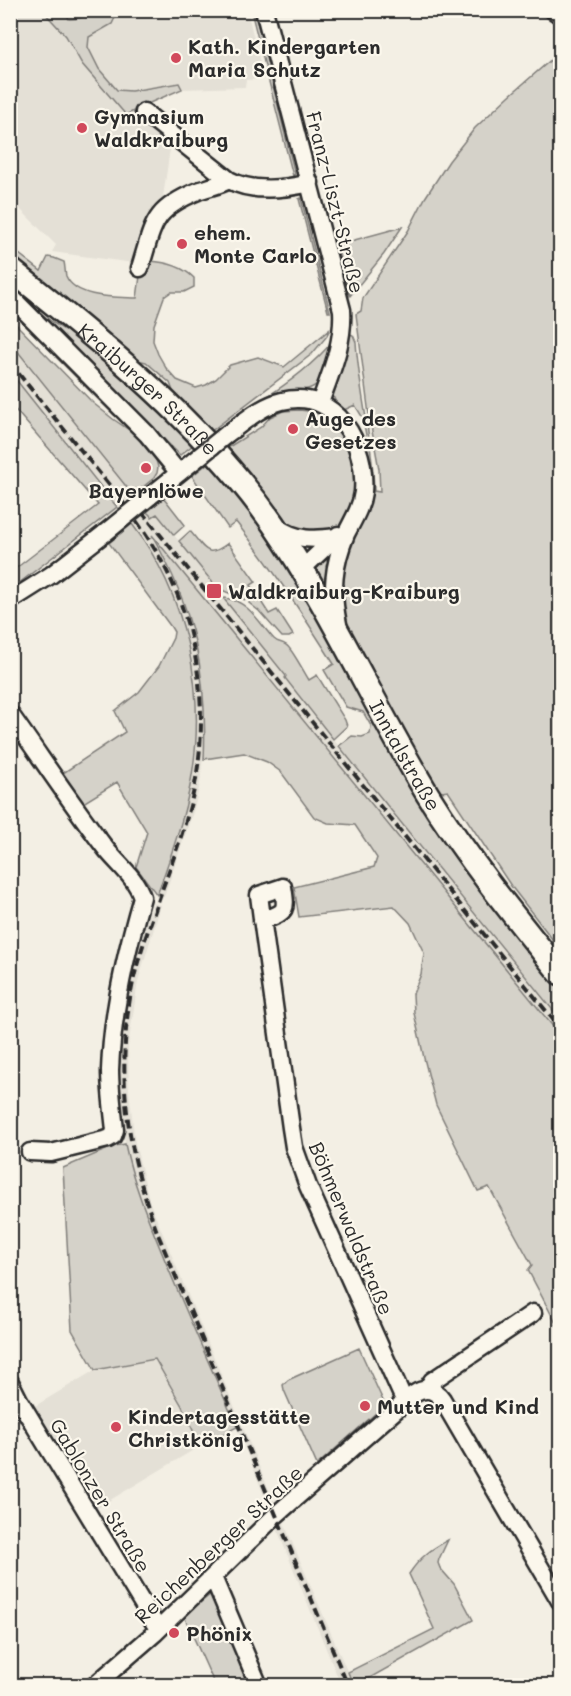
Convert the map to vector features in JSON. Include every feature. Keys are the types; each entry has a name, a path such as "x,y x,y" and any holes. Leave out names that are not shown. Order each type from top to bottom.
{"main road":[{"name":"Kraiburger Straße","path":"10,269 144,380 176,411 226,464 272,523"},
{"name":"Inntalstraße","path":"272,523 302,569 439,813 525,930 561,973"}],"street":[{"name":"Franz-Liszt-Straße","path":"264,10 337,287 343,322 339,350 320,403"},
{"path":"553,10 561,15"},
{"path":"144,112 229,180 247,188 283,187 310,183"},
{"path":"140,268 153,227 164,209 196,192 229,180"},
{"path":"10,296 132,419 179,473"},
{"path":"10,601 51,575 227,434 262,409 283,401 299,399 320,403 342,422 354,438 362,466 361,505 337,561 333,582 341,637"},
{"path":"302,569 352,522"},
{"path":"272,523 296,537 317,540 336,537"},
{"path":"10,714 107,850 136,885 142,897 130,937 114,1025 110,1072 115,1130 113,1136 51,1153 30,1152"},
{"name":"Böhmerwaldstraße","path":"262,921 294,1147 308,1186 405,1402"},
{"name":"Reichenberger Straße","path":"94,1686 158,1629 276,1515 405,1402 419,1391 426,1390 432,1381 532,1313"},
{"name":"Gablonzer Straße","path":"10,1382 158,1629"},
{"path":"426,1390 433,1391 442,1399 558,1589"},
{"path":"213,1577 259,1686"}],"shaded area":[{"name":"Gymnasium Waldkraiburg","path":"10,11 43,11 66,36 82,64 126,114 134,111 171,142 162,204 134,263 52,252 56,245 11,200"},
{"path":"43,11 65,11 69,19 76,19 93,11 118,11 112,24 89,37 88,47 99,69 117,90 131,91 179,83 182,89 126,115 82,64 66,36"},
{"name":"Kath. Kindergarten Maria Schutz","path":"118,11 180,11 181,16 185,17 186,11 247,11 264,79 246,80 245,87 182,89 179,83 131,91 117,90 99,69 88,47 89,36 112,24"},
{"path":"251,11 258,25 295,174 293,176"},
{"path":"560,52 560,949 511,886 448,791 435,793 346,627 339,583 347,553 362,522 367,441 363,418 355,405 344,410 336,403 332,393 347,333 353,335 356,342 374,491 380,492 379,469 369,415 356,314 361,311 363,298 408,231 425,198 449,161 475,128"},
{"path":"301,198 330,312 328,312 299,199"},
{"path":"402,227 384,254 350,296 336,245"},
{"path":"10,247 41,271 48,257 64,262 66,276 71,284 87,293 108,297 137,298 140,276 150,261 174,265 184,270 194,278 194,287 184,292 171,292 164,297 154,325 153,341 166,368 177,380 196,388 216,379 230,365 258,357 284,367 329,330 327,336 312,354 210,432 181,405 170,383 146,362 128,358 11,260"},
{"path":"10,279 39,312 76,336 197,442 180,455 11,288"},
{"path":"10,318 93,403 132,432 154,453 158,467 157,473 133,495 11,343"},
{"path":"332,342 320,381 316,385 308,389 281,393 260,401 298,374"},
{"path":"10,343 133,495 117,507 11,372"},
{"path":"61,353 132,425 114,415 56,357"},
{"path":"10,372 117,507 14,587 11,583 11,572 98,505 11,405"},
{"path":"283,411 317,412 326,418 335,426 350,450 355,478 354,502 342,524 332,532 322,535 288,527 224,450 261,427 270,417"},
{"path":"213,459 232,481 560,983 560,1019 339,746 352,736 362,737 370,734 371,726 363,712 346,707 324,670 334,664 262,556 236,522 228,528 192,476"},
{"path":"164,498 185,525 174,535 157,514 152,517 147,512"},
{"path":"147,512 152,517 156,513 287,677 285,678 333,739 560,1019 560,1035 155,539 178,585 194,633 203,686 205,738 200,784 194,809 164,897 157,895 186,807 195,760 196,740 186,635 160,566 132,524"},
{"path":"132,524 151,552 167,582 179,613 194,680 195,748 191,781 176,839 157,895 136,867 147,832 117,782 80,805 60,775 125,732 115,711 139,692 159,666 173,638 174,632 171,627 109,543"},
{"path":"190,531 206,550 215,551 228,543 256,582 251,585 255,593 245,600 217,588 179,541"},
{"path":"152,535 560,1035 560,1331 528,1270 532,1265 489,1187 478,1191 436,1105 414,1013 413,994 421,974 424,953 410,923 394,906 299,917 294,887 374,867 377,858 355,825 328,823 314,817 281,772 267,762 244,753 204,759 203,698 195,642 178,589"},
{"path":"331,550 328,587 324,588 314,572 314,564"},
{"path":"258,597 269,614 277,610 293,635 282,637 249,603"},
{"path":"224,599 241,603 274,639 288,647 309,680 317,675 347,726 333,739"},
{"path":"153,903 161,905 138,981 128,1047 129,1090 135,1143 150,1203 274,1502 269,1508 237,1427 183,1306 141,1203 125,1144 119,1068 121,1029 129,980"},
{"path":"125,1144 138,1192 150,1223 237,1427 200,1446 182,1406 155,1359 95,1370 72,1330 63,1168"},
{"path":"359,1348 385,1405 317,1465 283,1385 288,1380"},
{"name":"Kindertagesstätte Christkönig","path":"155,1358 182,1406 200,1446 92,1511 30,1409 95,1370"},
{"path":"284,1523 353,1685 341,1685 277,1529"},
{"path":"448,1540 438,1563 454,1584 473,1620 364,1681 366,1685 353,1685 348,1672 434,1629 409,1574 426,1554"},
{"path":"211,1594 248,1685 215,1685 184,1616"}],"railway":[{"path":"10,363 143,530 175,589 190,634 201,707 199,757 187,816 133,982 125,1047 125,1078 131,1140 146,1201 157,1232 348,1686"},
{"path":"124,490 560,1028"}],"place":[{"name":"Kath. Kindergarten Maria Schutz","path":"176,58"},
{"name":"Gymnasium Waldkraiburg","path":"82,128"},
{"name":"ehem. Monte Carlo","path":"182,244"},
{"name":"Auge des Gesetzes","path":"293,429"},
{"name":"Bayernlöwe","path":"146,468"},
{"name":"Waldkraiburg-Kraiburg","path":"214,591"},
{"name":"Mutter und Kind","path":"365,1406"},
{"name":"Kindertagesstätte Christkönig","path":"116,1427"},
{"name":"Phönix","path":"174,1633"}]}
